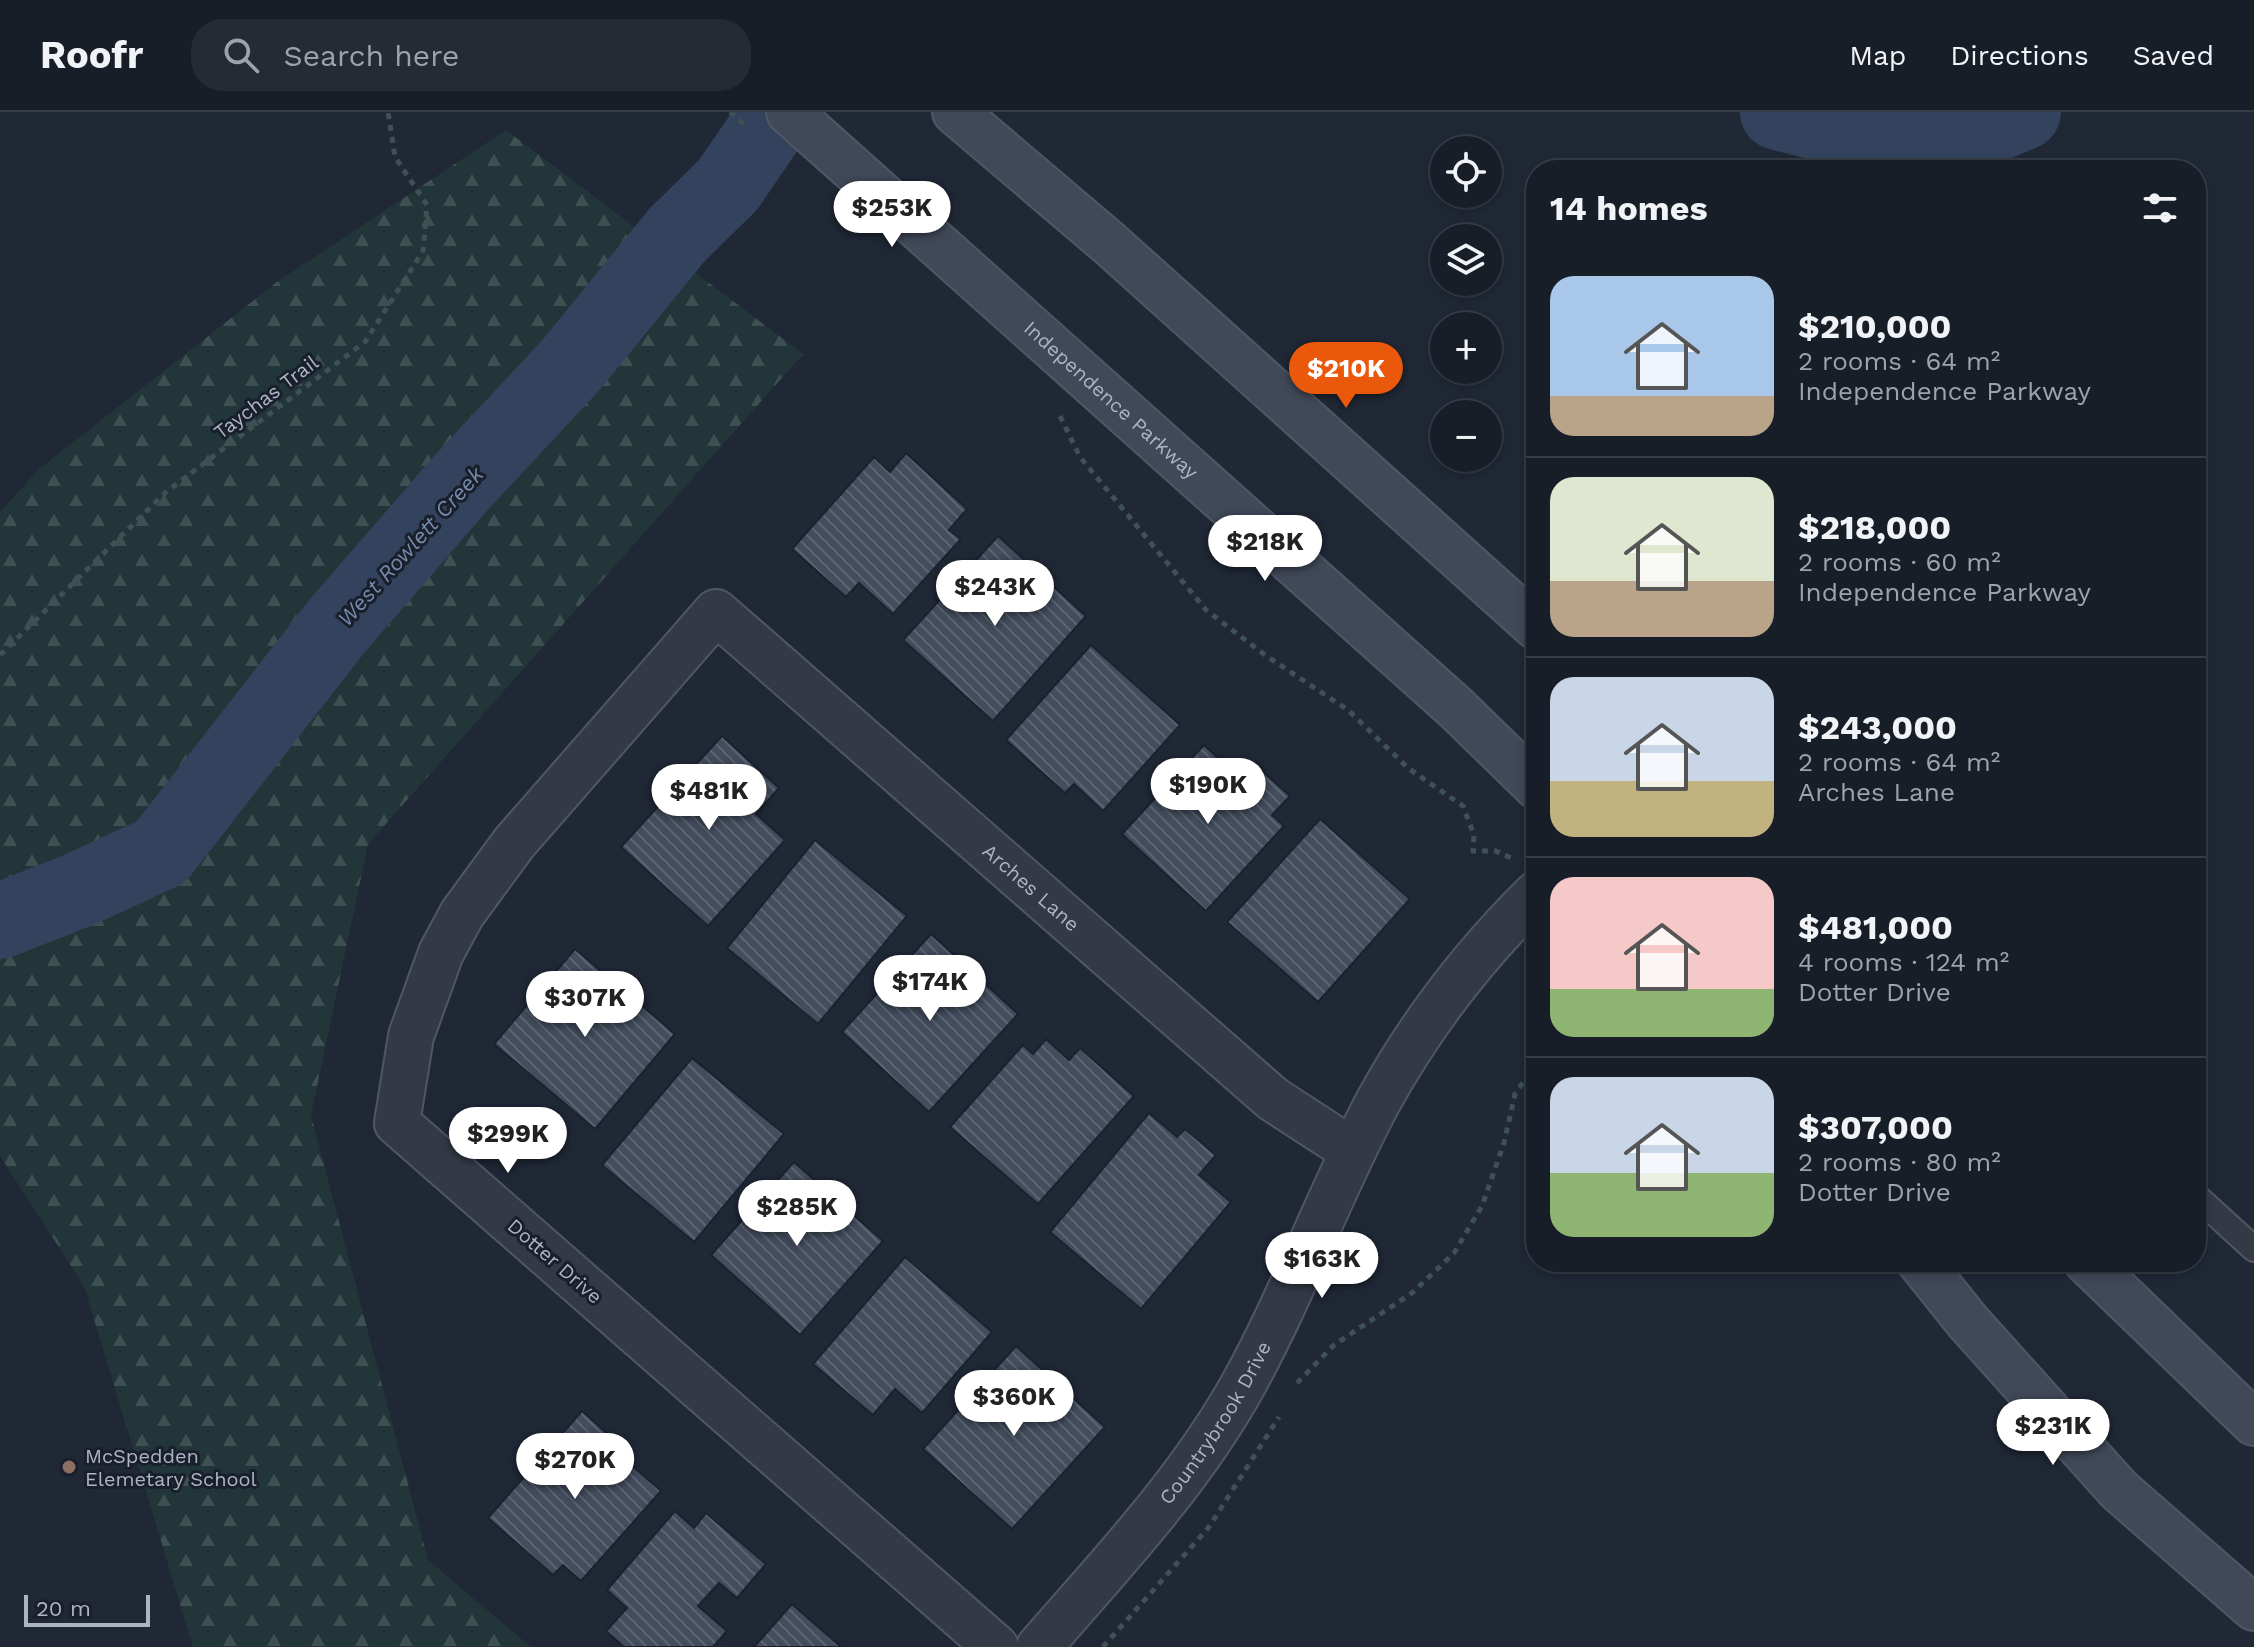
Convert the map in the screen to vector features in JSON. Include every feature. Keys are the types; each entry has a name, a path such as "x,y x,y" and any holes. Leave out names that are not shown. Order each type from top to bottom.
{"main road":[{"name":"Independence Parkway","path":"789,112 1456,708 1526,776"},
{"path":"955,112 1109,243 1526,618"},
{"path":"1928,1272 1968,1322 2119,1490 2254,1608"},
{"path":"2097,1272 2254,1423"}],"street":[{"name":"Arches Lane","path":"716,612 1273,1099 1298,1119 1353,1151"},
{"name":"Dotter Drive","path":"716,612 514,843 462,914 441,953 416,1022 397,1123 996,1647"},
{"name":"Countrybrook Drive","path":"1039,1647 1176,1488 1211,1437 1271,1329 1353,1151 1407,1052 1526,885"}],"lane":[{"path":"2206,1205 2254,1249"}],"path":[{"name":"Taychas Trail","path":"0,655 166,492 365,342 423,251 427,205 395,157 388,112"},
{"path":"1056,406 1080,457 1206,610 1265,655 1348,710 1408,768 1463,806 1474,835 1473,851 1496,851 1526,876"},
{"path":"1295,1388 1301,1376 1334,1345 1412,1293 1454,1253 1482,1206 1504,1143 1515,1094 1526,1078"},
{"path":"1103,1647 1209,1527 1282,1411"}],"green space":[{"path":"506,130 803,354 368,844 311,1115 428,1560 531,1647 193,1647 84,1286 0,1156 0,512 39,469 277,282"}],"building":[{"path":"906,453 967,509 949,530 961,539 893,614 859,583 846,597 792,549 874,457 890,472"},
{"path":"998,536 1086,616 993,721 903,640"},
{"path":"1091,645 1180,725 1103,811 1074,784 1065,793 1006,740"},
{"path":"722,736 779,788 756,814 785,840 708,926 621,847"},
{"path":"1204,745 1245,783 1259,768 1290,796 1272,815 1284,826 1206,911 1122,834"},
{"path":"1320,819 1410,899 1318,1002 1227,922"},
{"path":"815,840 907,916 818,1024 727,948"},
{"path":"931,934 1018,1014 929,1112 842,1032"},
{"path":"575,949 675,1034 595,1129 494,1044"},
{"path":"1046,1039 1069,1060 1080,1048 1134,1096 1038,1204 950,1127 1023,1045 1033,1054"},
{"path":"692,1058 784,1134 694,1242 602,1165"},
{"path":"1149,1113 1177,1137 1185,1129 1216,1155 1199,1175 1231,1202 1141,1309 1050,1232"},
{"path":"794,1162 883,1241 800,1335 711,1255"},
{"path":"905,1257 992,1332 922,1413 895,1389 873,1415 813,1364"},
{"path":"1016,1346 1105,1427 1012,1529 923,1449"},
{"path":"582,1411 618,1443 613,1449 661,1491 581,1581 563,1565 553,1575 488,1518"},
{"path":"675,1511 694,1528 706,1513 766,1564 737,1598 719,1583 698,1606 727,1631 713,1647 624,1647 606,1631 627,1608 607,1590"},
{"path":"792,1604 841,1647 754,1647"}],"waterway":[{"name":"West Rowlett Creek","path":"0,921 81,889 161,852 337,626 460,484 571,365 677,235 728,185 778,112"},
{"name":"West Rowlett Creek","path":"1778,112 1931,151 2023,112"}],"place":[{"name":"McSpedden Elemetary School","path":"69,1467"}]}
